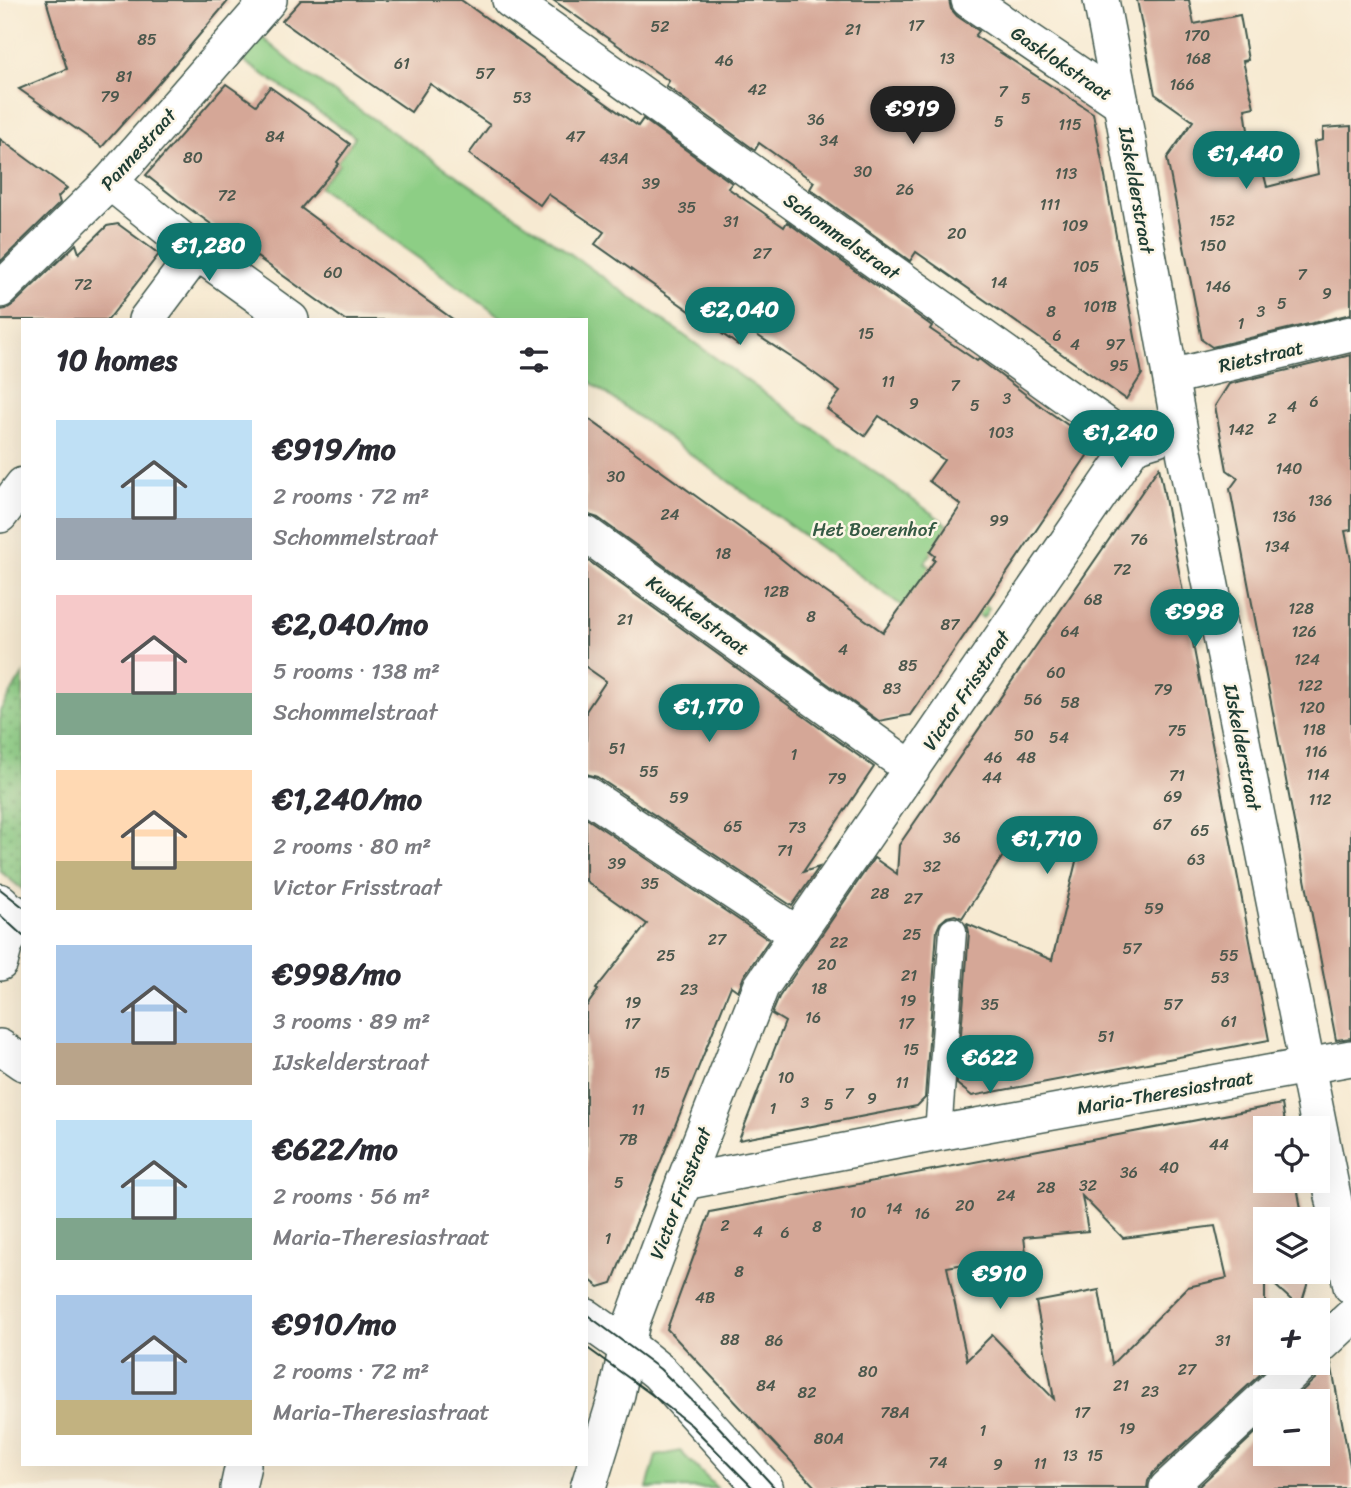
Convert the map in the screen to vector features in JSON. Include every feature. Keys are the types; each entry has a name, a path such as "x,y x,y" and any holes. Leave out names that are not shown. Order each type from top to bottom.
{"street":[{"name":"Pannestraat","path":"0,290 110,182 269,0"},
{"name":"Schommelstraat","path":"510,0 1134,445"},
{"name":"Gasklokstraat","path":"969,0 1121,103"},
{"name":"IJskelderstraat","path":"1101,0 1180,431 1351,1286"},
{"path":"110,182 197,252 288,318"},
{"path":"148,318 197,252"},
{"name":"Rietstraat","path":"1171,377 1351,334"},
{"path":"1134,445 1180,431"},
{"name":"Victor Frisstraat","path":"588,1488 617,1394 632,1322 761,987 1134,445"},
{"path":"0,515 21,488"},
{"name":"Kwakkelstraat","path":"588,535 912,769"},
{"path":"588,795 797,934"},
{"path":"0,964 17,915"},
{"path":"938,1133 953,931"},
{"path":"0,1047 21,1061"},
{"name":"Maria-Theresiastraat","path":"684,1182 1351,1058"},
{"path":"1330,1337 1351,1317"},
{"path":"588,1320 626,1354 659,1372 764,1488"},
{"path":"588,1344 626,1354"},
{"path":"1167,1488 1288,1375"},
{"path":"238,1488 243,1466"}],"green space":[{"name":"Het Boerenhof","path":"247,25 301,70 550,239 948,525 925,563 989,608 983,618 925,578 902,606 588,380 588,318 502,318 319,187 339,165 337,162 355,137 226,49"},
{"path":"21,677 21,888 0,871 0,711"},
{"path":"680,1451 717,1488 647,1488 656,1456"}],"building":[{"path":"46,0 229,0 102,147 19,89 67,69"},
{"path":"301,0 461,0 638,126 643,119 732,183 728,188 784,227 787,222 932,326 930,329 977,361 979,359 1095,444 910,715 879,721 598,518 588,515 588,418 883,632 935,560 935,556 930,552 961,505 929,481 944,460 879,416 865,436 827,409 840,392 800,363 749,330 738,345 595,244 604,232 548,194 540,205 469,154 490,125 430,84 411,112 282,21"},
{"path":"553,0 949,0 951,9 957,16 979,31 975,36 1093,113 1142,374 1126,399 916,252 910,261 810,189 814,182 759,143 755,150 666,86 669,81"},
{"path":"1137,0 1189,0 1194,24 1240,15 1248,60 1243,61 1254,107 1245,109 1253,166 1259,165 1260,175 1264,175 1267,187 1318,174 1314,142 1323,140 1323,128 1351,126 1351,314 1212,347 1202,340 1167,158 1193,121 1155,94"},
{"path":"226,84 256,105 270,87 350,144 337,162 339,164 301,208 451,318 342,318 146,175"},
{"path":"0,139 67,188 58,197 60,203 0,262"},
{"path":"118,224 159,254 110,318 0,320 0,310 14,304 76,244 79,253 107,226"},
{"path":"1351,355 1351,530 1345,531 1351,560 1351,1038 1336,1040 1230,489 1238,478 1227,470 1215,406 1229,384"},
{"path":"1159,467 1269,1040 972,1096 957,1084 969,932 967,924 1052,960 1079,849 1056,854 1029,835 1013,859 1005,853 962,918 955,915 947,917 937,930 925,1098 917,1106 739,1140 785,1022 772,1014 779,997 874,858 897,874 899,845"},
{"path":"588,560 874,767 803,872 819,867 792,906 597,777 588,775 588,708 606,681 588,668"},
{"path":"588,819 769,940 744,976 738,991 731,986 612,1283 599,1287 588,1279 588,1004 598,990 596,989 647,924 588,882"},
{"path":"1282,1104 1284,1116 1253,1116 1253,1193 1298,1193 1301,1207 1253,1207 1253,1284 1265,1284 1265,1298 1253,1298 1253,1375 1260,1375 1153,1473 1147,1488 816,1488 667,1329 710,1212","holes":["1082,1196 1123,1238 1215,1226 1227,1278 1188,1287 1112,1364 1099,1290 1036,1302 1054,1399 992,1335 967,1360 947,1267 1026,1253 1024,1237 1088,1231"]},
{"path":"1274,1284 1307,1284 1303,1298 1289,1298"},
{"path":"1330,1364 1351,1470 1351,1488 1197,1488 1253,1435 1253,1466 1330,1466 1330,1389 1304,1389 1318,1375 1330,1375"}],"tram line":[{"path":"0,889 21,905"},
{"path":"0,915 21,934"},
{"path":"588,1315 660,1369 775,1488"},
{"path":"588,1348 691,1425 753,1488"}]}
